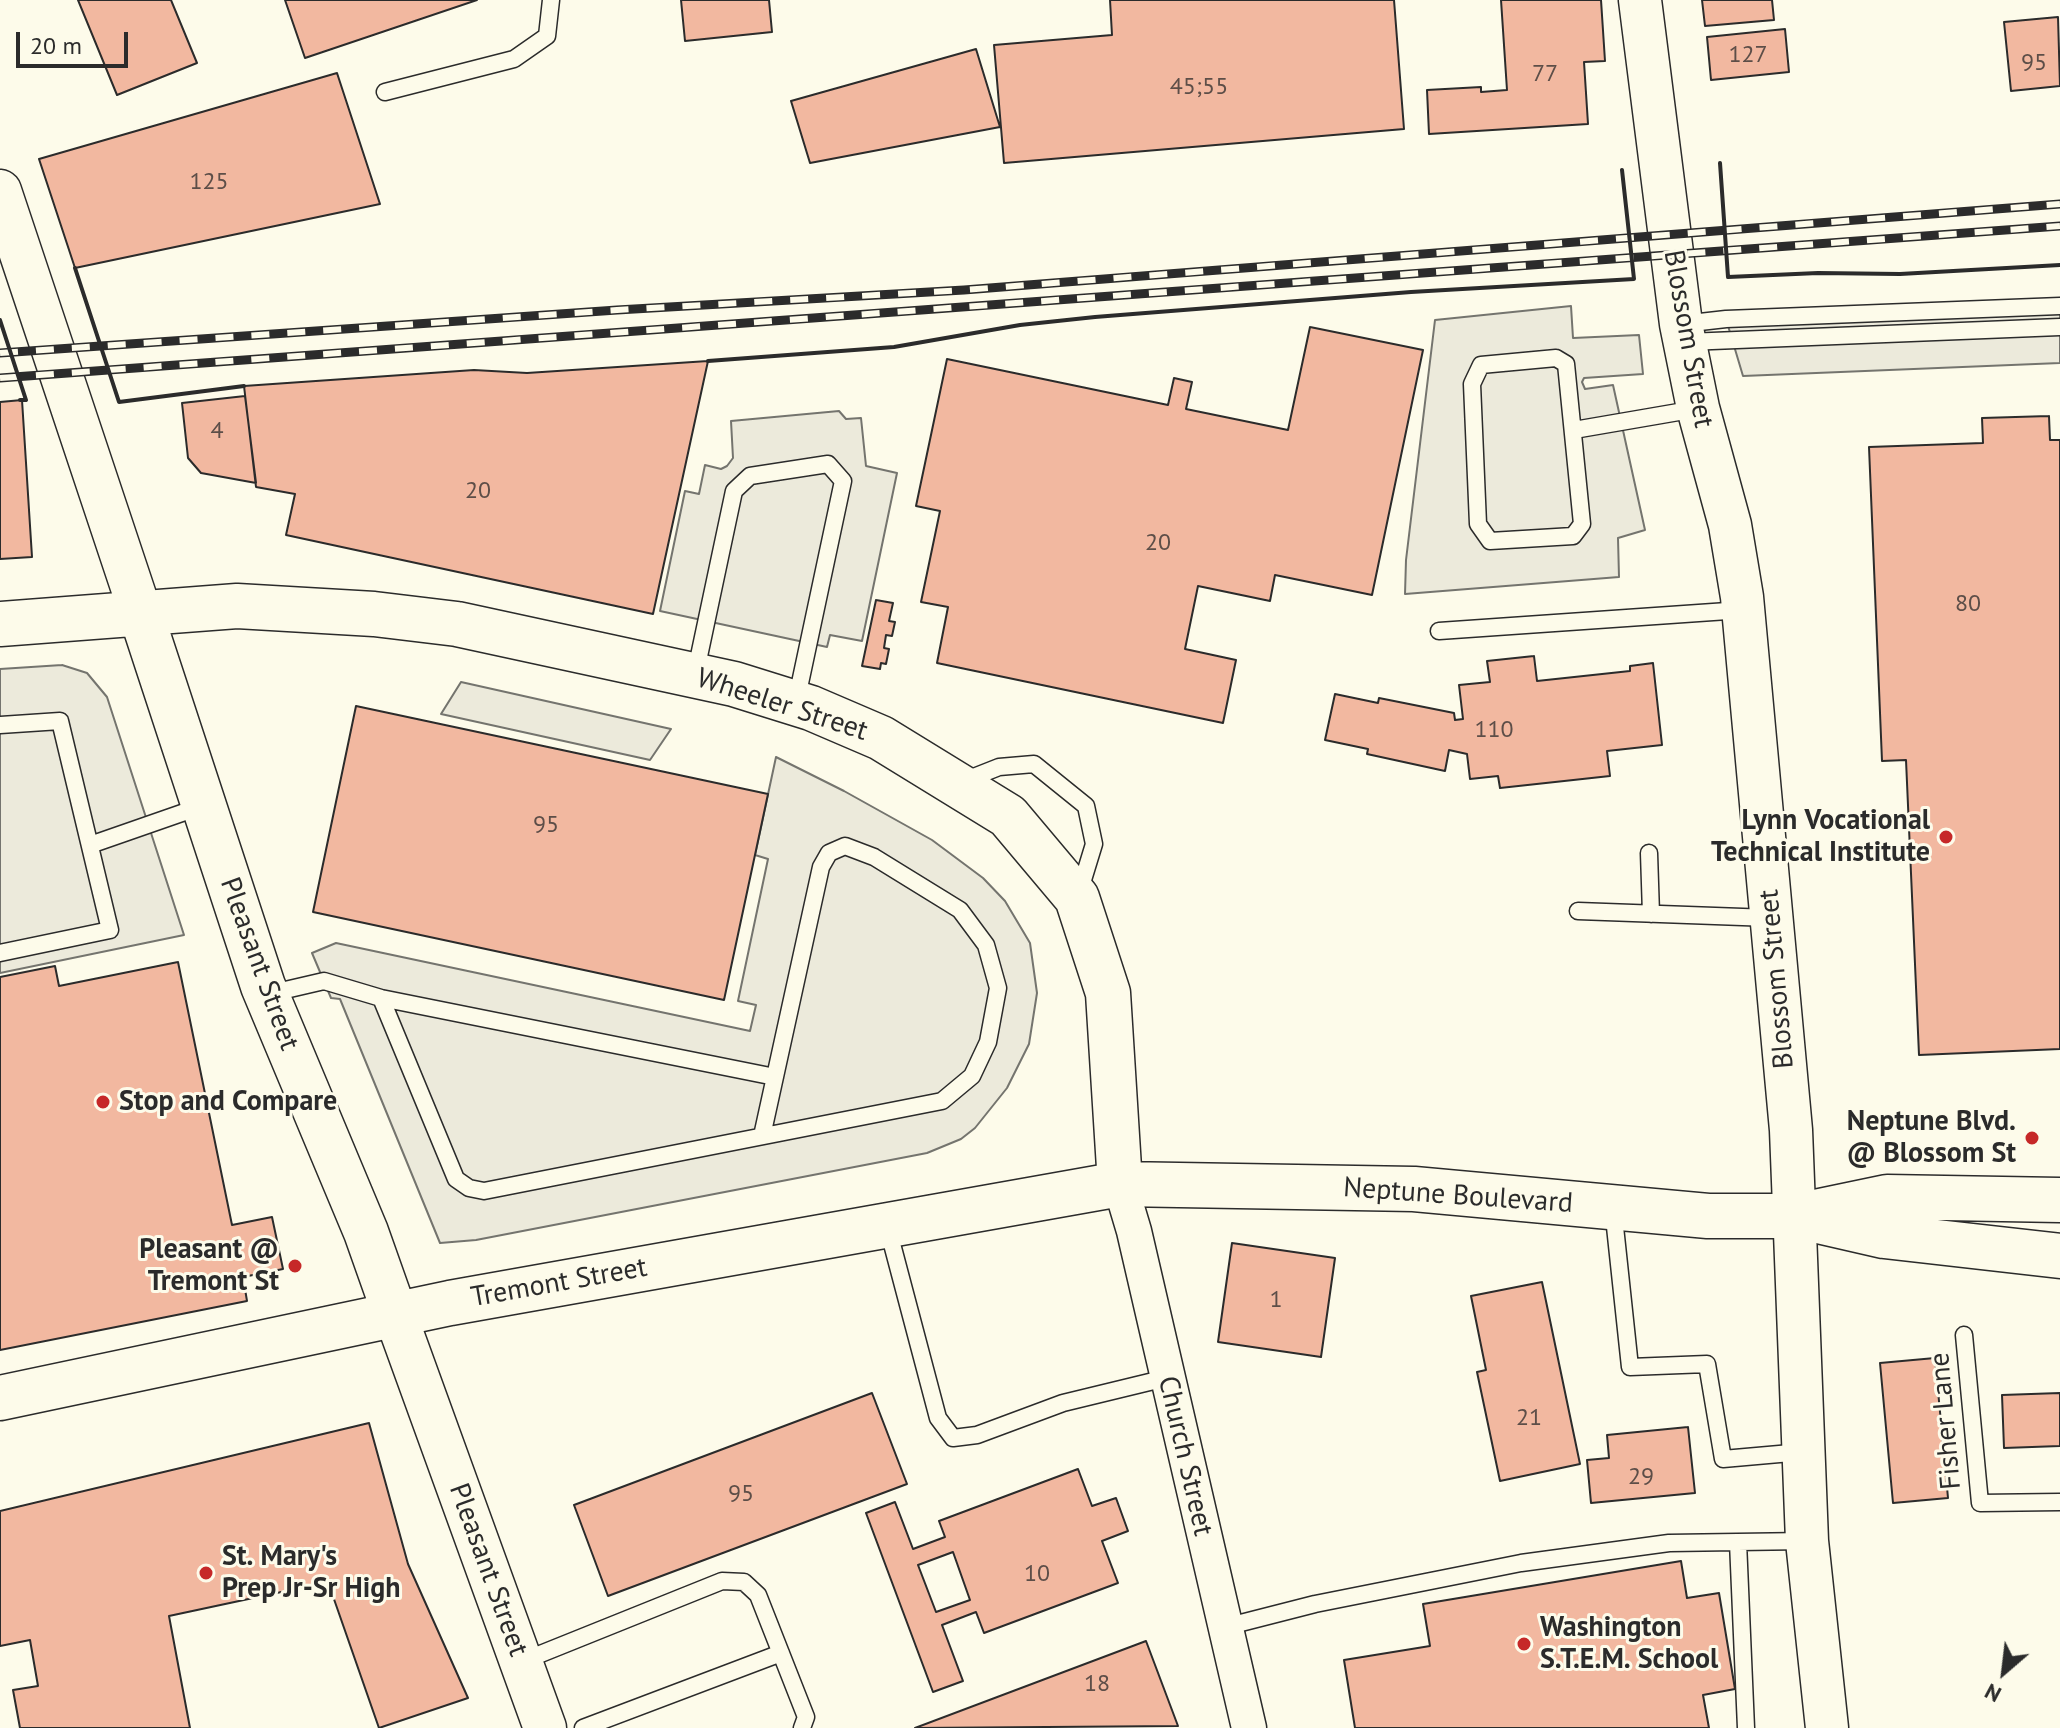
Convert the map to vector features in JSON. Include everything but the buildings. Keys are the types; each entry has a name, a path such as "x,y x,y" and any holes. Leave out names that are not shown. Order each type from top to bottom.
{"main road":[{"name":"Wheeler Street","path":"0,624 237,606 374,614 457,624 695,676 796,704 881,738 1008,816 1077,898 1108,993 1120,1184"},
{"name":"Pleasant Street","path":"141,614 267,995 366,1232 395,1314"},
{"name":"Neptune Boulevard","path":"1120,1184 1414,1189 1708,1216 1796,1216 1887,1197 2060,1200"},
{"name":"Tremont Street","path":"0,1398 395,1314 1120,1184"},
{"name":"Neptune Boulevard","path":"1796,1216 1884,1236 2060,1256"}],"street":[{"name":"Blossom Street","path":"1640,0 1683,333 1698,408 1730,525 1743,610 1791,1130 1807,1541 1827,1728"},
{"name":"Pleasant Street","path":"0,191 141,614"},
{"name":"Church Street","path":"1120,1184 1134,1231 1249,1728"},
{"name":"Pleasant Street","path":"395,1314 545,1728"}],"lane":[{"path":"385,92 514,59 547,36 551,0"},
{"path":"1683,333 1726,319 2060,306"},
{"path":"1683,333 2060,327"},
{"path":"1556,358 1566,364 1574,430 1582,524 1573,536 1490,541 1478,524 1472,384 1481,365 1556,358"},
{"path":"1574,430 1698,408"},
{"path":"695,676 734,491 750,476 828,464 843,481 796,704"},
{"path":"1439,631 1743,610"},
{"path":"0,725 60,721 110,930 0,953"},
{"path":"957,784 999,767 1034,764 1086,806 1094,844 1077,898"},
{"path":"90,845 203,806"},
{"path":"381,998 456,1179 469,1188 484,1191 942,1101 972,1076 988,1042 998,988 986,945 960,910 874,857 845,846 829,853 821,867 762,1136"},
{"path":"1649,853 1651,914"},
{"path":"1578,911 1772,918"},
{"path":"267,995 324,981 381,998 775,1077"},
{"path":"1613,1207 1630,1367 1707,1364 1723,1459 1803,1451"},
{"path":"886,1224 938,1418 953,1438 977,1435 1063,1403 1166,1378"},
{"name":"Fisher Lane","path":"1964,1335 1980,1503 2060,1502"},
{"path":"1225,1627 1315,1604 1521,1563 1669,1543 1807,1541"},
{"path":"1738,1542 1746,1728"},
{"path":"521,1662 722,1581 744,1582 758,1595 806,1717 802,1728"},
{"path":"583,1728 781,1653"}],"shaded area":[{"path":"1571,306 1573,338 1639,335 1643,374 1584,378 1582,382 1585,389 1613,385 1645,530 1618,538 1619,577 1405,594 1406,560 1435,320"},
{"path":"2060,306 2060,363 1743,376 1726,319"},
{"path":"839,411 846,419 861,418 866,466 897,473 862,641 830,635 827,647 660,611 685,491 699,494 705,465 721,469 733,458 731,421"},
{"path":"62,665 87,673 107,697 184,935 0,973 0,669"},
{"path":"461,682 671,729 650,760 441,714"},
{"path":"776,757 932,840 983,878 1005,901 1030,943 1037,993 1029,1044 1007,1088 975,1128 961,1139 927,1153 476,1240 440,1243 340,999 331,998 312,953 336,943 750,1031 756,1005 738,1001 768,859 755,855"}],"railway":[{"path":"0,353 617,310 964,290 2060,204"},
{"path":"0,378 2060,226"}],"wall":[{"path":"1720,163 1728,277 1818,273 1900,274 2060,265"},
{"path":"708,361 894,347 1020,325 1095,317 1411,292 1634,279 1622,170"},
{"path":"75,268 119,402 244,386"},
{"path":"0,320 26,400 20,400"}],"place":[{"name":"Lynn Vocational Technical Institute","path":"1946,837"},
{"name":"Stop and Compare","path":"103,1102"},
{"name":"Neptune Blvd. @ Blossom St","path":"2032,1138"},
{"name":"Pleasant @ Tremont St","path":"295,1266"},
{"name":"St. Mary's Prep Jr-Sr High","path":"206,1573"},
{"name":"Washington S.T.E.M. School","path":"1524,1644"}]}
